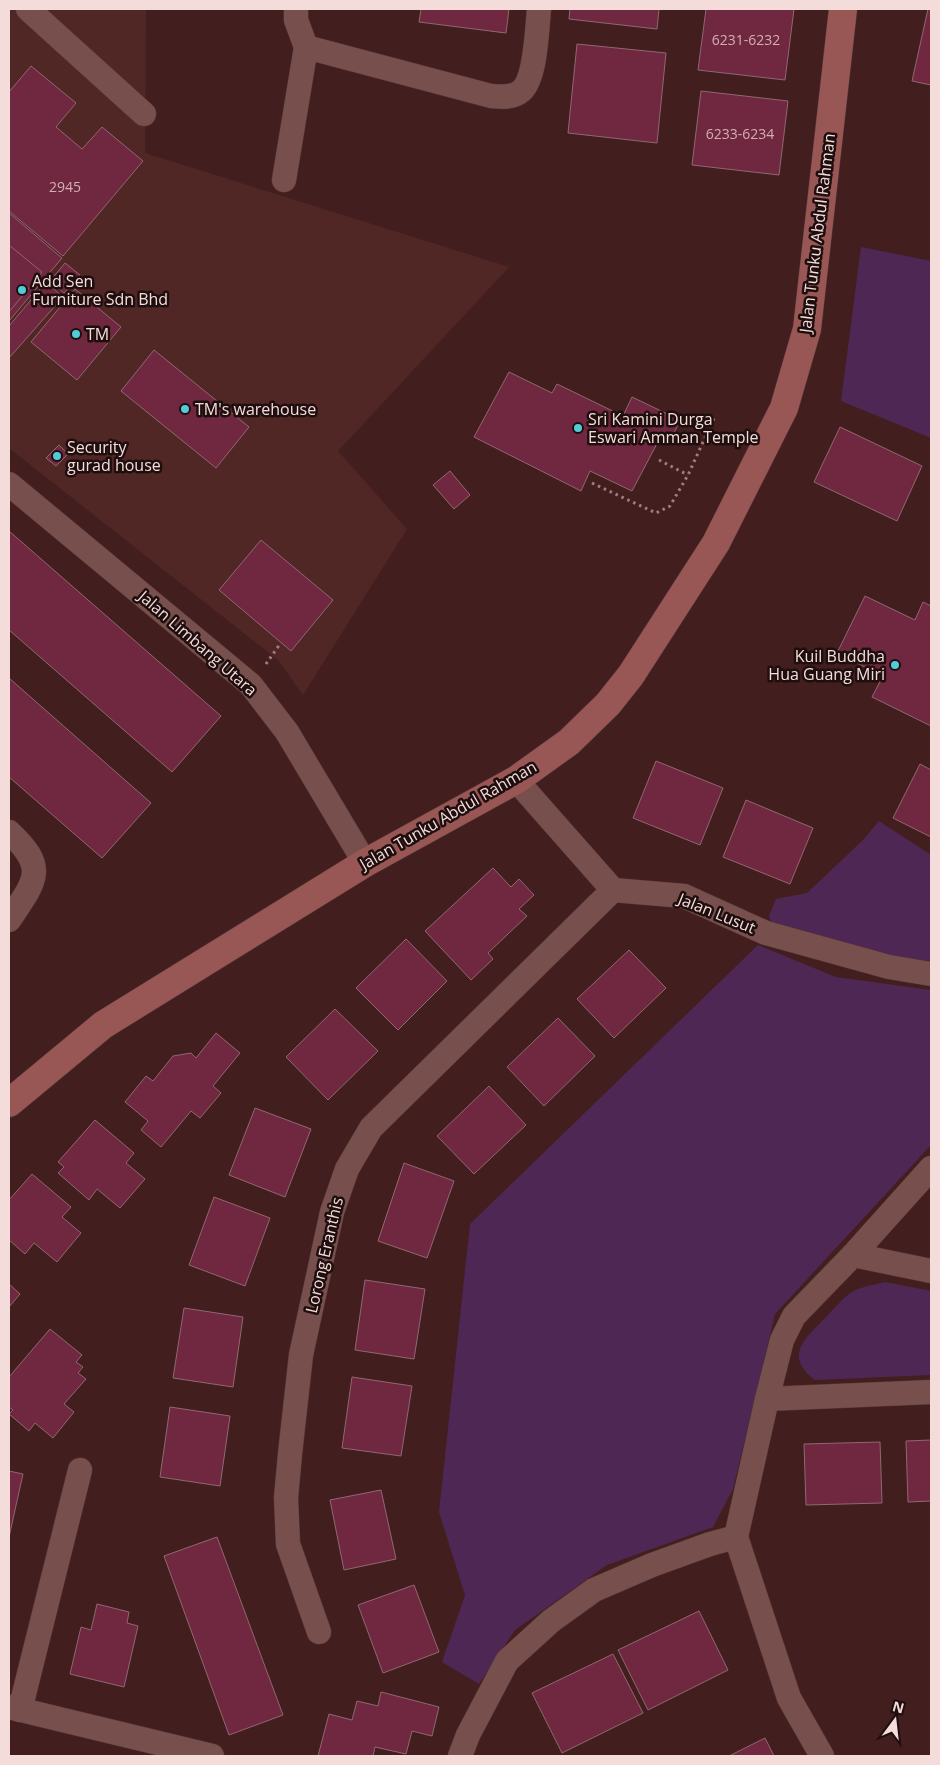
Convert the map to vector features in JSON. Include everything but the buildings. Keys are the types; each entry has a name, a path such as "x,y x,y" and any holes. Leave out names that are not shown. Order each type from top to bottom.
{"street":[{"path":"28,9 144,114"},
{"path":"284,180 306,47 296,20 296,9"},
{"path":"306,47 491,96 509,97 522,91 530,75 539,9"},
{"name":"Jalan Tunku Abdul Rahman","path":"9,1103 103,1025 365,863 516,780 569,742 608,704 632,675 716,543 784,408 807,329 843,9"},
{"name":"Jalan Limbang Utara","path":"9,484 251,685 297,749 365,863"},
{"path":"516,780 613,890"},
{"path":"9,832 25,846 35,868 33,882 9,920"},
{"name":"Jalan Lusut","path":"613,890 684,896 766,933 890,967 931,974"},
{"name":"Lorong Eranthis","path":"319,1632 288,1544 286,1498 301,1354 332,1212 347,1169 372,1128 613,890"},
{"path":"822,1756 789,1698 736,1537 782,1340 794,1316 853,1255 931,1168"},
{"path":"853,1255 931,1271"},
{"path":"767,1400 931,1392"},
{"path":"80,1470 15,1708 212,1756"},
{"path":"460,1756 468,1735 507,1661 551,1621 594,1590 652,1565 710,1544 736,1537"}],"path":[{"path":"592,484 656,513 670,506 688,475 714,418"},
{"path":"660,460 688,475"}],"shaded area":[{"path":"9,9 146,9 145,153 509,267 338,451 407,529 303,695 279,661 9,448"},
{"path":"861,247 931,261 931,438 841,401"},
{"path":"879,821 931,855 931,961 856,952 774,930 769,916 776,899 807,893 863,840"},
{"path":"758,945 836,977 931,990 931,1145 775,1314 733,1489 713,1527 607,1565 515,1630 479,1684 442,1662 465,1595 439,1512 470,1224"},
{"path":"885,1282 931,1291 931,1375 815,1380 806,1371 799,1356 800,1348 804,1341 849,1294 861,1288"}],"place":[{"name":"Add Sen Furniture Sdn Bhd","path":"22,290"},
{"name":"TM","path":"76,334"},
{"name":"TM's warehouse","path":"185,409"},
{"name":"Sri Kamini Durga Eswari Amman Temple","path":"578,428"},
{"name":"Security gurad house","path":"57,456"},
{"name":"Kuil Buddha Hua Guang Miri","path":"895,665"}]}
